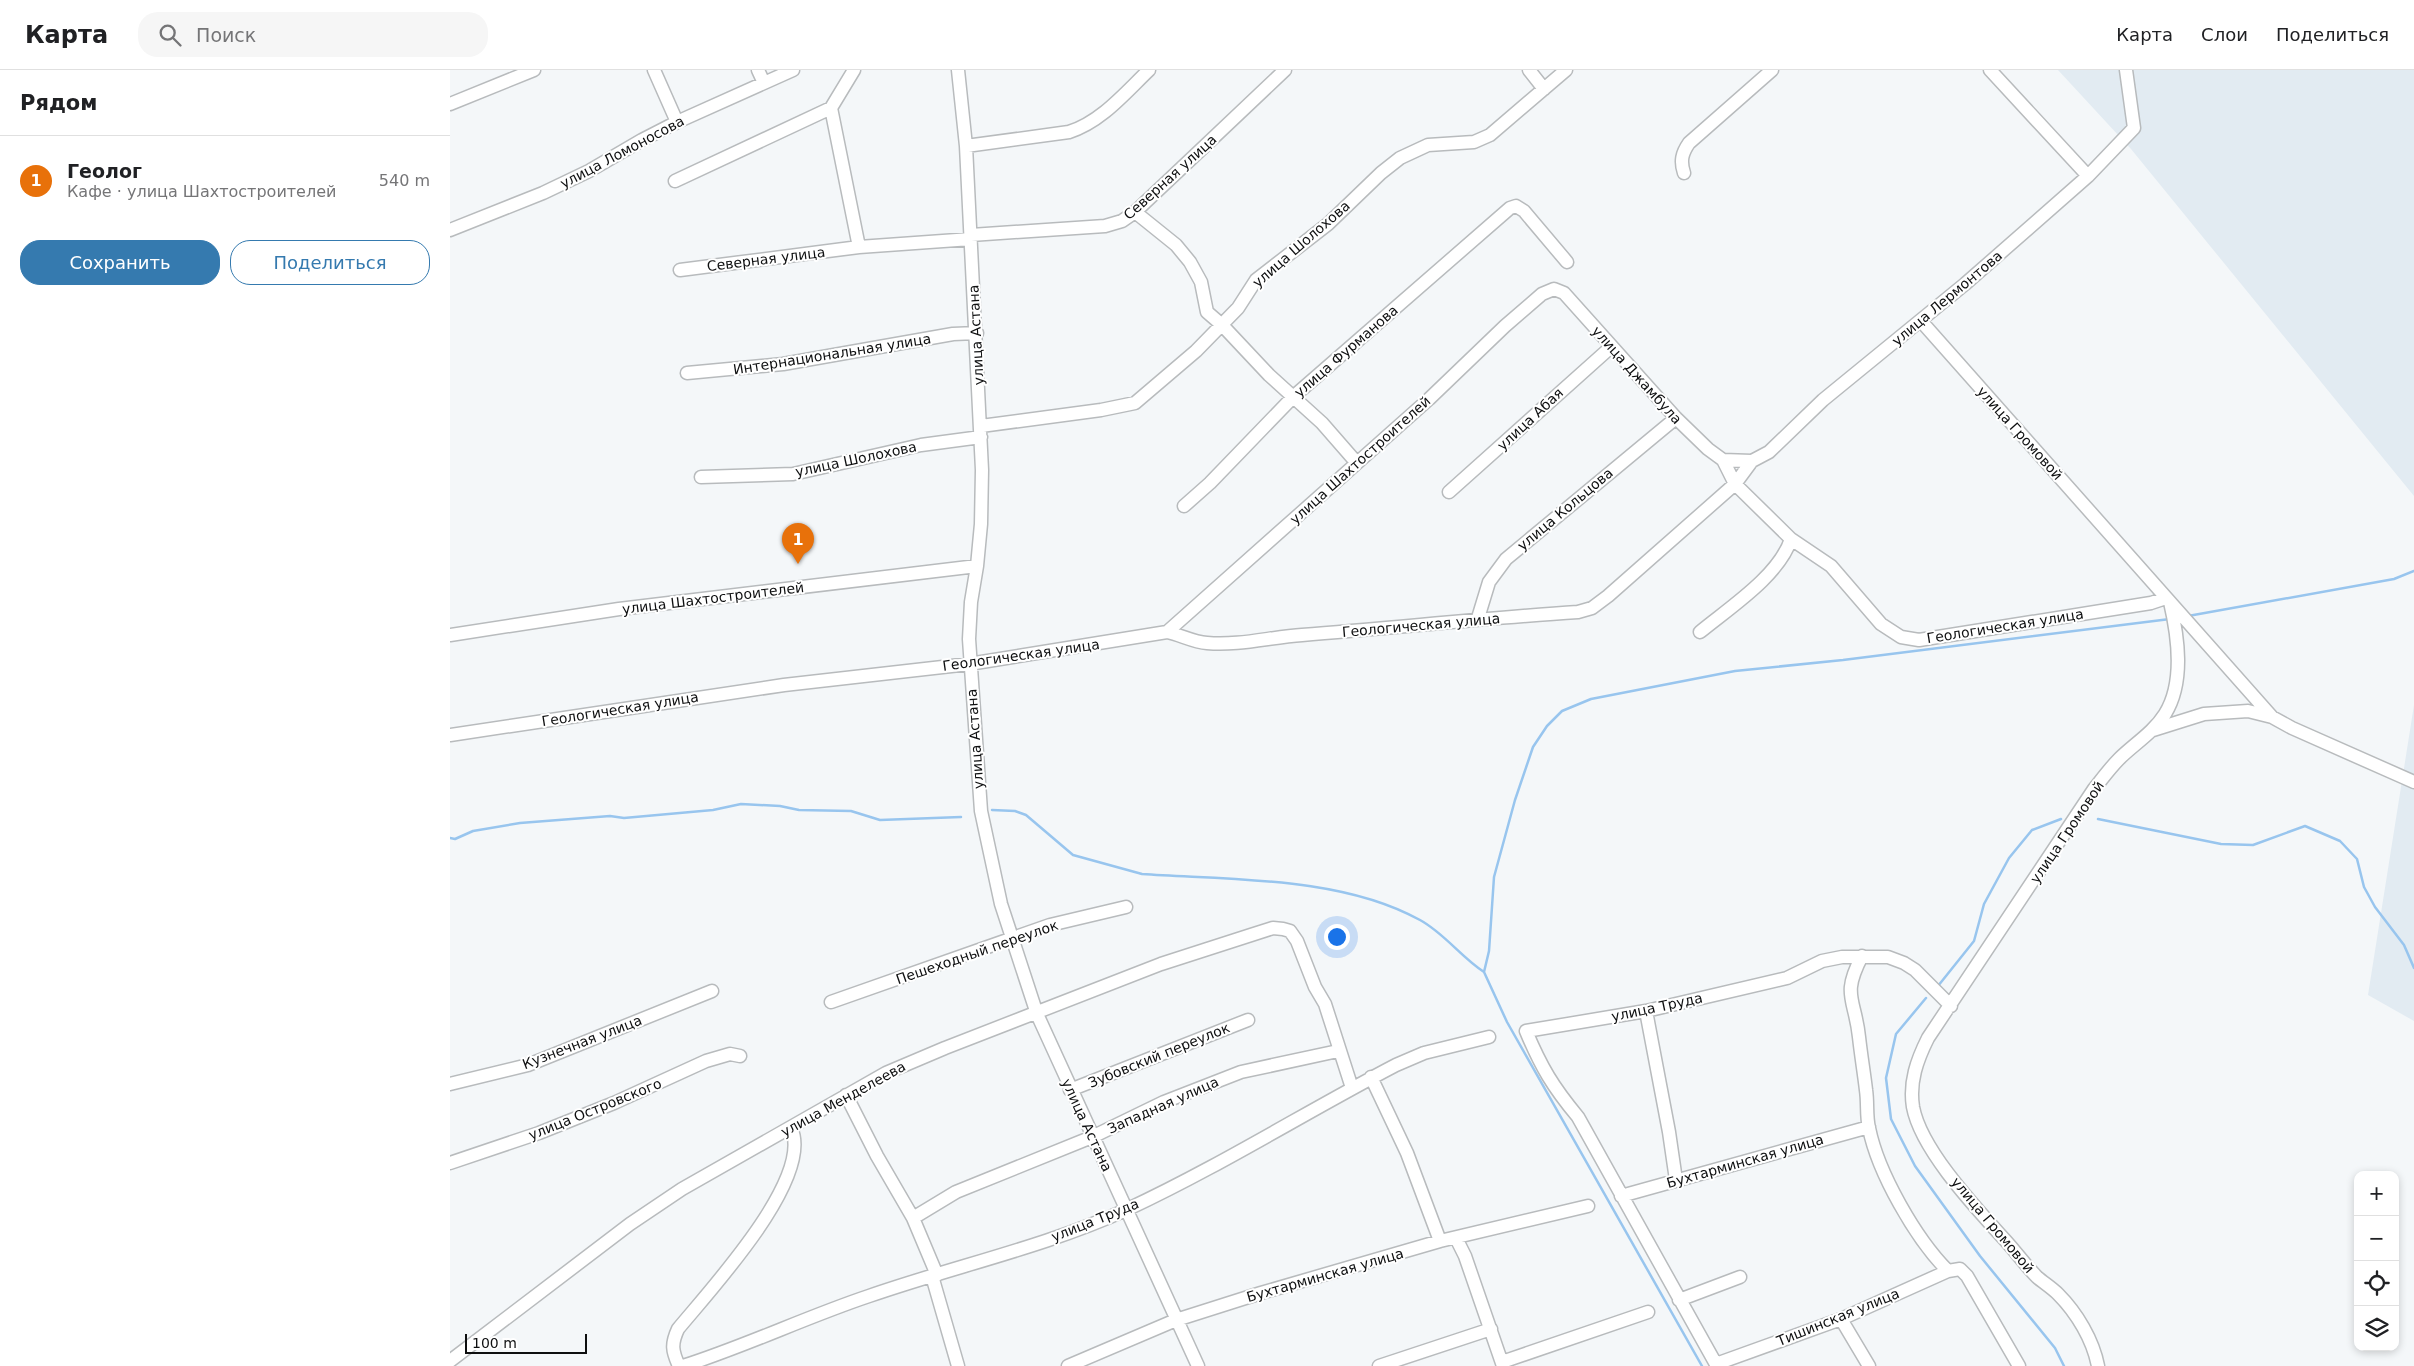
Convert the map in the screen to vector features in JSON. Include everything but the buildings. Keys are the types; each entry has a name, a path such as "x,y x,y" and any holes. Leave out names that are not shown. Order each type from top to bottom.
{"street":[{"path":"450,104 534,70"},
{"path":"654,70 677,122"},
{"path":"758,70 764,84"},
{"name":"улица Ломоносова","path":"450,230 543,193 589,171 677,122 793,70"},
{"path":"675,181 831,108 854,70"},
{"name":"улица Астана","path":"958,70 966,146 981,432 982,470 977,566 970,612 969,664 981,811 1001,904 1037,1014 1070,1090 1127,1209 1198,1366"},
{"path":"966,146 1069,132 1082,128 1097,118 1149,70"},
{"name":"Северная улица","path":"680,270 859,247 1105,226 1122,220 1135,212 1285,70"},
{"path":"1529,70 1544,89"},
{"name":"улица Шолохова","path":"701,478 793,474 981,432 1135,403 1196,351 1222,325 1238,308 1256,280 1328,224 1381,172 1400,158 1428,145 1482,140 1566,70"},
{"path":"1684,173 1682,165 1683,153 1689,143 1772,70"},
{"path":"1990,70 2088,176"},
{"name":"улица Лермонтова","path":"1592,608 1735,484 1752,461 1769,452 1822,400 1921,321 2088,176 2134,128 2126,70"},
{"path":"831,108 848,183 859,247"},
{"name":"улица Фурманова","path":"1184,506 1210,483 1293,397 1306,388 1494,220 1510,208 1516,206 1524,212 1567,262"},
{"path":"1135,212 1176,245 1190,262 1201,282 1207,312 1222,325 1255,361 1322,422 1356,462"},
{"name":"улица Джамбула","path":"1554,289 1564,293 1676,418 1708,449 1729,461 1735,484 1791,539"},
{"name":"улица Шахтостроителей","path":"1167,632 1429,399 1505,326 1542,294 1554,289"},
{"name":"улица Громовой","path":"1921,321 2168,600 2178,643 2175,683 2166,713 2152,730 2119,759 2094,789 1928,1038 1916,1064 1912,1087 1913,1107 1918,1122 1934,1153 1970,1202 2038,1277 2058,1294 2078,1320 2095,1350 2098,1366"},
{"name":"Интернациональная улица","path":"687,373 783,364 953,334 977,333"},
{"name":"улица Абая","path":"1449,492 1611,347"},
{"name":"улица Кольцова","path":"1478,618 1489,582 1506,559 1676,418"},
{"name":"улица Лермонтова","path":"1729,461 1752,461"},
{"path":"1700,632 1763,579 1782,559 1791,539"},
{"name":"Геологическая улица","path":"1791,539 1831,566 1881,624 1901,637 1920,640 2168,600"},
{"name":"улица Шахтостроителей","path":"450,635 619,609 977,566"},
{"path":"2168,600 2272,717"},
{"name":"Геологическая улица","path":"450,735 784,685 969,664 1167,632 1192,641 1224,644 1291,636 1405,628 1478,618 1578,612 1592,608"},
{"path":"2152,730 2204,714 2248,711 2272,717 2292,728 2414,782"},
{"name":"Пешеходный переулок","path":"831,1002 1012,940 1050,925 1126,907"},
{"name":"улица Менделеева","path":"450,1361 630,1224 674,1194 846,1095 886,1073 928,1055 1161,964 1273,928 1290,931 1297,941 1315,987 1325,1004 1338,1051"},
{"path":"1862,956 1850,983 1851,1002 1859,1034 1868,1127 1874,1148 1895,1196 1936,1260 1967,1276 2019,1366"},
{"name":"улица Труда","path":"1621,1196 1578,1117 1555,1089 1542,1068 1526,1030 1646,1011 1787,978 1822,960 1862,956 1888,957 1904,963 1915,970 1951,1006"},
{"name":"Кузнечная улица","path":"450,1084 528,1065 712,991"},
{"path":"1646,1011 1676,1180"},
{"name":"Зубовский переулок","path":"1070,1090 1248,1020"},
{"name":"улица Труда","path":"683,1366 870,1295 1066,1233 1127,1209 1217,1165 1371,1077 1424,1053 1489,1037"},
{"path":"1338,1051 1352,1088"},
{"name":"Западная улица","path":"913,1218 956,1192 1092,1137 1164,1102 1241,1072 1338,1051"},
{"name":"улица Островского","path":"450,1163 539,1133 614,1103 706,1061 730,1054 740,1056"},
{"path":"1371,1077 1407,1154 1440,1241"},
{"path":"846,1095 877,1156 913,1218 934,1276 955,1365"},
{"name":"Бухтарминская улица","path":"1621,1196 1868,1127"},
{"path":"679,1366 672,1351 672,1342 678,1329 752,1239 790,1172 796,1148 791,1128"},
{"path":"1621,1196 1716,1365"},
{"name":"Бухтарминская улица","path":"1068,1366 1176,1320 1440,1241 1588,1206"},
{"path":"1456,1238 1465,1256 1502,1364 1648,1312"},
{"name":"Тишинская улица","path":"1716,1365 1841,1319 1954,1270"},
{"path":"1679,1300 1740,1277"},
{"path":"1841,1319 1869,1366"},
{"path":"1378,1366 1491,1329"}],"shaded area":[{"path":"2058,70 2414,70 2414,496 2131,149"},
{"path":"2414,705 2414,1021 2368,995"}],"waterway":[{"path":"2188,616 2394,579 2414,571"},
{"path":"1702,1366 1507,1022 1484,972 1489,951 1494,877 1515,800 1533,747 1547,726 1562,711 1591,699 1735,671 1843,660 2170,619"},
{"path":"450,838 455,839 473,831 520,823 610,816 624,818 713,810 741,804 780,806 799,810 851,811 880,820 961,817"},
{"path":"992,810 1015,811 1026,815 1073,855 1142,874 1284,883 1356,895 1389,906 1429,925 1484,972"},
{"path":"1938,986 1974,941 1984,904 2009,858 2032,830 2061,819"},
{"path":"2098,819 2221,844 2253,845 2305,826 2340,841 2357,859 2364,887 2375,907 2404,945 2414,968"},
{"path":"1926,998 1896,1034 1886,1078 1891,1119 1915,1166 1980,1256 2055,1348 2064,1366"}],"place":[{"name":"Геолог","path":"798,564"}]}
